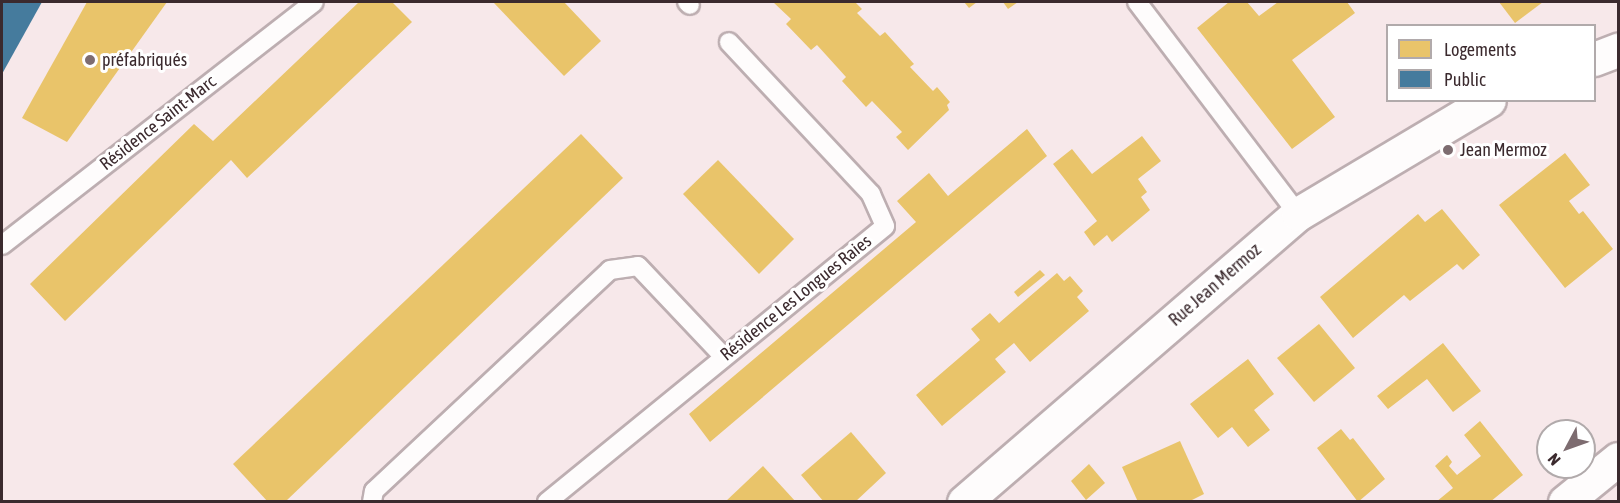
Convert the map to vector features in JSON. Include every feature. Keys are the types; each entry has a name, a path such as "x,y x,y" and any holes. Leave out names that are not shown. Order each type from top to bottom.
{"street":[{"path":"1596,58 1618,50"},
{"name":"Rue Jean Mermoz","path":"964,501 1298,214 1486,102"},
{"path":"1565,501 1618,459"}],"lane":[{"name":"Résidence Saint-Marc","path":"2,245 314,2"},
{"path":"1137,2 1298,214"},
{"name":"Résidence Les Longues Raies","path":"547,501 885,226 871,194 729,42"},
{"path":"372,501 374,491 610,270 638,266 724,357"}],"building: Logements":[{"name":"préfabriqués","path":"87,2 167,2 67,142 22,118"},
{"path":"359,2 392,2 412,22 247,178 231,160 65,321 30,284 194,124 213,141"},
{"path":"493,2 564,2 601,41 564,76"},
{"path":"773,2 855,2 862,9 857,13 880,36 885,32 914,64 910,67 933,91 937,87 950,102 947,105 949,110 908,150 896,137 902,132 872,101 866,107 842,81 846,77 817,45 811,50 786,24 791,19"},
{"path":"964,2 977,2 969,8"},
{"path":"1003,2 1018,2 1008,9"},
{"path":"1229,2 1247,2 1259,16 1278,2 1347,2 1355,13 1292,60 1335,117 1292,149 1197,28"},
{"path":"1499,2 1543,2 1515,23"},
{"path":"1027,129 1047,156 710,442 689,414 916,222 897,201 929,173 948,196"},
{"path":"581,134 623,178 285,502 268,502 233,464"},
{"path":"1142,136 1161,161 1138,179 1147,192 1141,197 1150,210 1112,242 1107,235 1094,246 1084,232 1097,221 1053,164 1072,149 1092,174"},
{"path":"1565,153 1590,185 1569,201 1579,214 1583,211 1613,249 1565,288 1499,205"},
{"path":"718,160 794,239 759,274 683,194"},
{"path":"1442,209 1480,255 1463,270 1457,264 1410,301 1404,295 1353,338 1320,297 1418,214 1425,222"},
{"path":"1040,270 1045,275 1018,297 1014,292"},
{"path":"1057,273 1064,281 1070,276 1083,291 1077,297 1089,311 1030,362 1014,343 995,359 1006,372 942,426 916,395 980,340 971,329 990,313 999,323"},
{"path":"1319,324 1355,368 1314,402 1277,358"},
{"path":"1443,343 1481,391 1453,412 1427,379 1388,409 1377,396"},
{"path":"1248,359 1274,394 1254,410 1270,430 1248,447 1232,427 1218,438 1190,404"},
{"path":"1480,421 1523,475 1490,502 1436,502 1453,488 1435,466 1447,455 1452,462 1449,466 1457,475 1481,456 1464,435"},
{"path":"1341,429 1350,440 1353,438 1385,479 1358,502 1317,448"},
{"path":"851,432 886,473 855,502 824,502 801,475"},
{"path":"1180,441 1204,494 1188,502 1138,502 1122,467"},
{"path":"1089,464 1105,483 1086,500 1071,481"},
{"path":"763,466 796,502 725,502"}],"building: Public":[{"path":"2,2 42,2 2,74"}],"place":[{"name":"préfabriqués","path":"90,60"},
{"name":"Jean Mermoz","path":"1448,150"}]}
